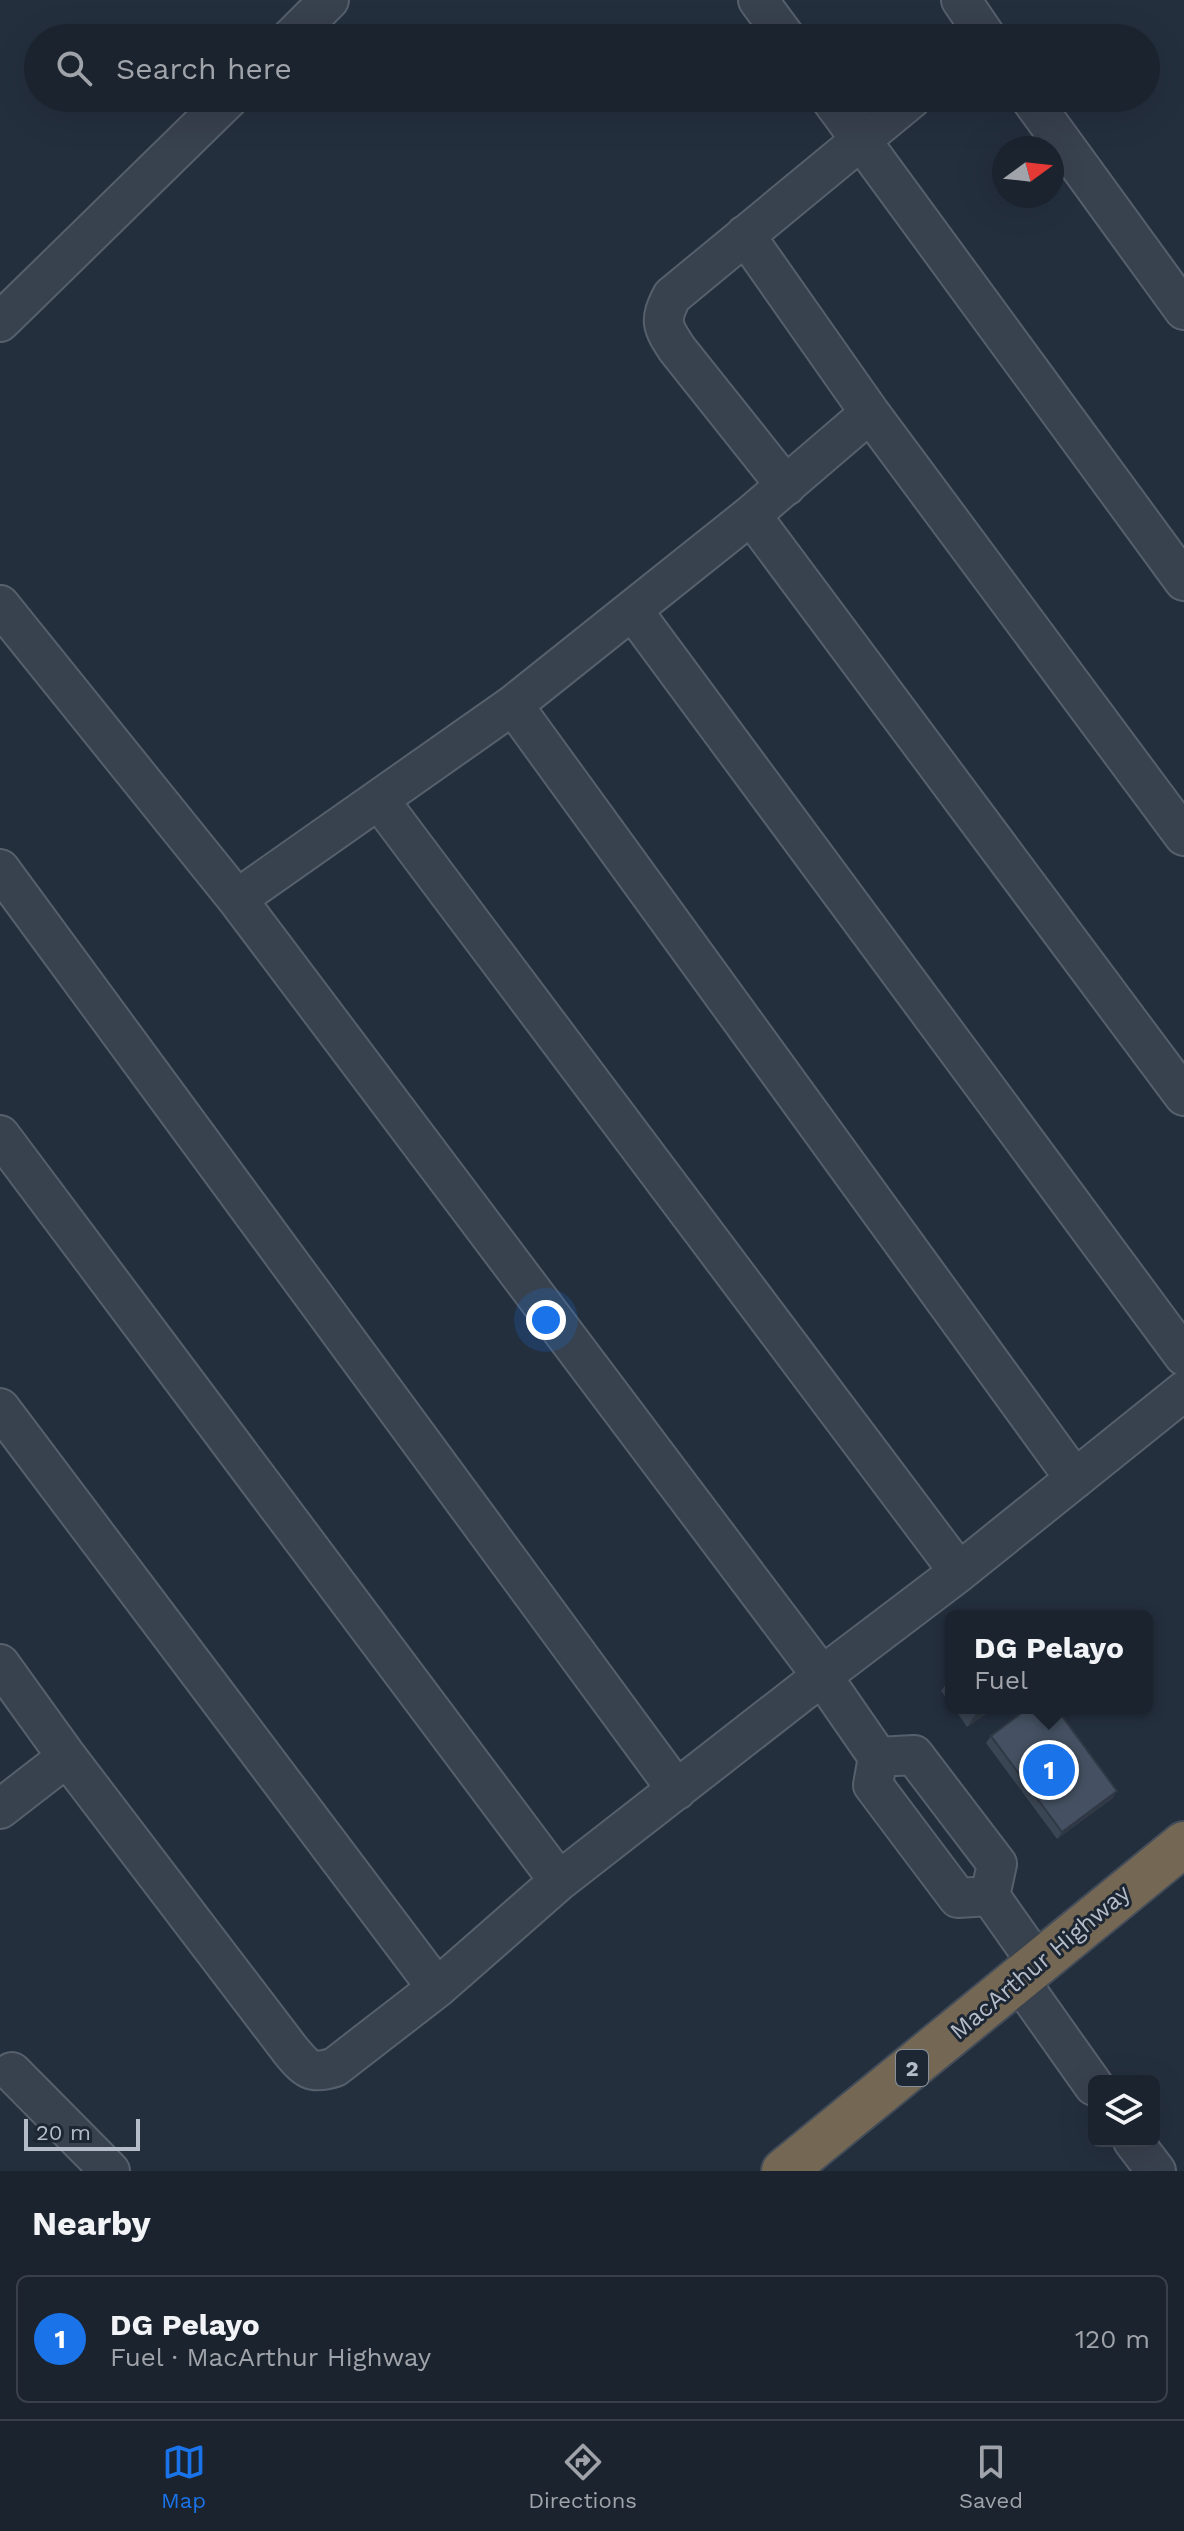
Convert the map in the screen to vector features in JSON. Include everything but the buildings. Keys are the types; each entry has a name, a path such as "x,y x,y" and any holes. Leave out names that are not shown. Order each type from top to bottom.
{"highway":[{"name":"MacArthur Highway","path":"784,2171 1184,1844"}],"street":[{"path":"305,24 329,0"},
{"path":"758,0 776,24"},
{"path":"961,0 977,24"},
{"path":"0,322 215,112"},
{"path":"840,112 1184,581"},
{"path":"786,486 677,349 665,330 662,316 672,296 894,112"},
{"path":"1040,112 1184,310"},
{"path":"745,235 870,413 1184,836"},
{"path":"237,899 513,705 751,515 870,413"},
{"path":"751,515 1184,1096"},
{"path":"0,605 237,899 822,1676 878,1757 873,1785 929,1863 958,1898 990,1896"},
{"path":"633,611 1184,1356"},
{"path":"513,705 1075,1479"},
{"path":"379,800 959,1572"},
{"path":"0,869 677,1790"},
{"path":"0,1135 559,1881"},
{"path":"0,1664 291,2051 311,2070 321,2072 335,2067 437,1988 559,1881 959,1572 1184,1391"},
{"path":"0,1408 437,1988"},
{"path":"878,1757 914,1755 997,1864 990,1896 1028,1972 1088,2076"},
{"path":"0,1809 67,1757"},
{"path":"12,2072 110,2171"},
{"path":"1138,2147 1156,2171"}],"place":[{"name":"DG Pelayo","path":"1049,1770"}]}
